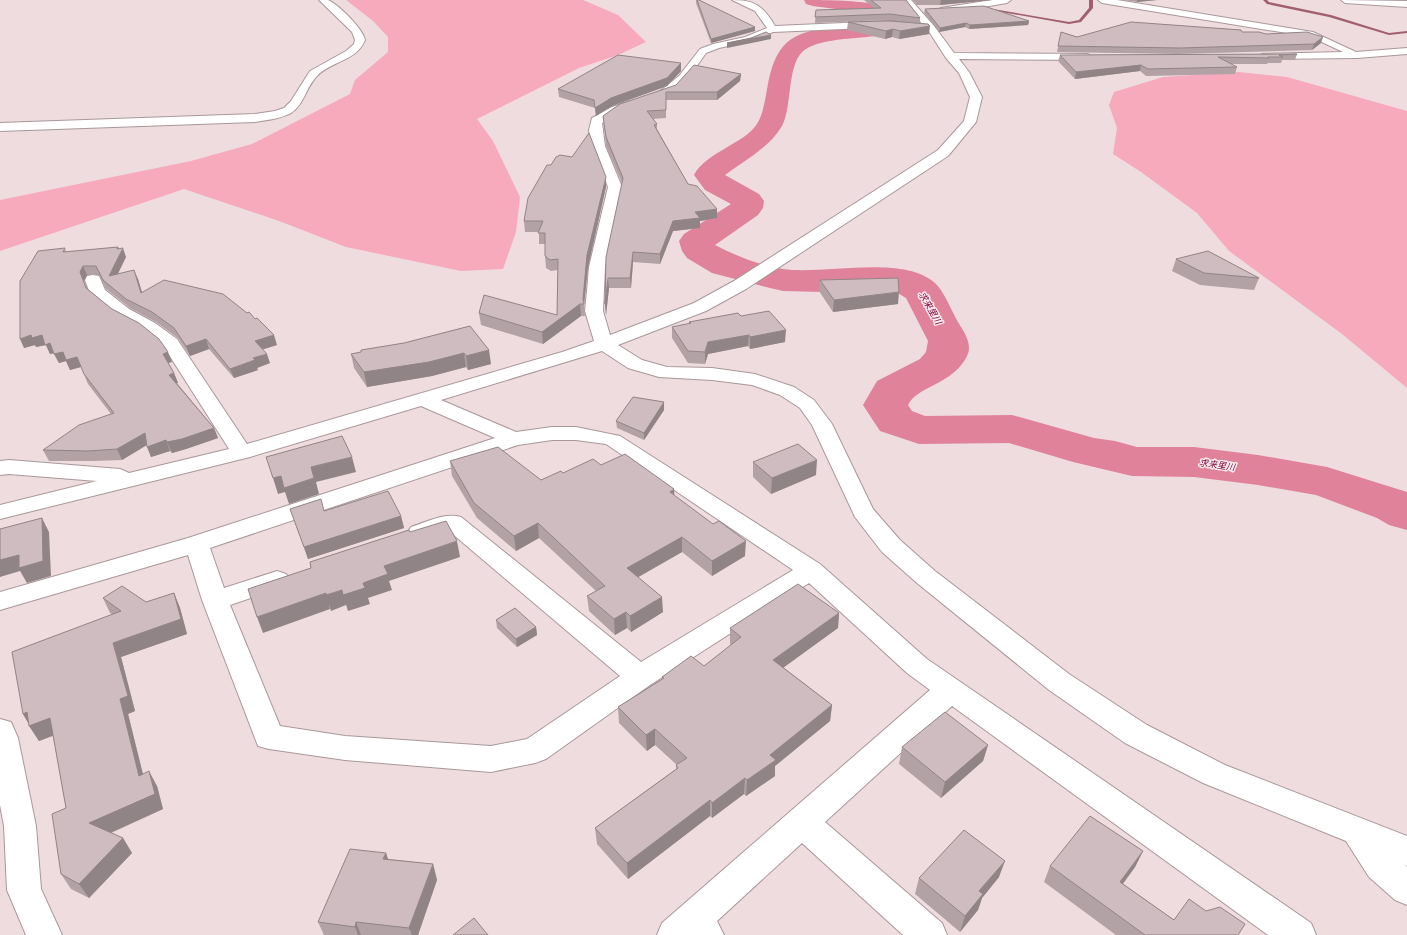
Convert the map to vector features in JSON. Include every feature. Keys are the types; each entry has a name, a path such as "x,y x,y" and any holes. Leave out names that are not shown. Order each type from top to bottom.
{"street":[{"path":"0,127 255,118 273,115 288,110 299,96 303,86 317,70 348,54 357,47 361,39 360,35 351,24 323,0"},
{"path":"736,0 758,7 762,11 772,29"},
{"path":"0,512 242,452 604,344 700,307 740,285 943,153 970,122 976,97 964,72 950,56 931,28 907,0"},
{"path":"918,12 955,10 1007,0"},
{"path":"1102,0 1313,35 1357,55"},
{"path":"1345,0 1407,4"},
{"path":"931,28 889,24 772,29 748,39 716,46 703,51 683,78 672,89 616,109 596,121 594,130 596,140 612,174 615,187 597,267 595,291 594,311 604,344 635,364 666,373 712,374 755,380 787,391 807,404 822,424 863,512 891,546 926,577 1059,682 1136,734 1214,774 1407,851"},
{"path":"1256,56 1357,55 1407,51"},
{"path":"950,56 1095,57"},
{"path":"93,280 97,292 123,313 171,343 242,452"},
{"path":"422,399 514,439"},
{"path":"0,601 197,544 514,439 554,432 593,434 613,440 811,570 917,666 1298,935"},
{"path":"0,468 8,467 141,477"},
{"path":"394,541 453,522 640,677"},
{"path":"197,544 215,600 269,737 345,748 491,759 535,750 640,677 811,570"},
{"path":"215,600 297,573"},
{"path":"691,930 803,823 950,690"},
{"path":"0,731 3,738 20,826 24,890 44,935"},
{"path":"803,823 929,935"},
{"path":"1357,831 1381,866 1407,889"}],"shaded area":[{"path":"346,0 583,0 618,15 646,42 618,55 579,68 477,119 493,141 520,197 516,232 503,269 461,271 346,247 279,221 184,189 0,251 0,200 191,161 252,144 350,94 355,80 388,52 388,37 373,21"},
{"path":"1239,72 1287,77 1407,111 1407,388 1342,334 1229,251 1197,213 1141,172 1113,154 1117,128 1109,105 1114,92 1163,77"}],"building":[{"path":"697,0 699,0 755,27 711,39"},
{"path":"871,0 906,0 920,18 890,14 815,17 816,10 881,8"},
{"path":"984,6 1029,21 970,25 966,23 940,28 925,9"},
{"path":"890,21 928,24 930,26 900,31 893,29 886,31 848,22"},
{"path":"1131,22 1241,30 1242,32 1259,32 1266,34 1307,32 1323,37 1314,44 1180,48 1058,46 1061,32 1077,37"},
{"path":"766,32 771,35 727,43 751,38"},
{"path":"1297,54 1279,55 1283,57 1268,57 1269,58 1218,57 1237,67 1148,69 1141,65 1076,72 1060,55"},
{"path":"618,55 681,63 667,78 611,98 595,108 594,100 558,89"},
{"path":"694,65 741,74 717,92 666,92 666,110 647,111 657,124 654,125 688,184 697,186 717,209 695,212 700,218 673,221 660,254 633,252 630,278 608,278 605,304 606,257 623,178 606,137 603,116 620,104 676,85"},
{"path":"589,133 606,177 587,255 583,299 584,304 580,304 542,332 479,313 484,295 557,315 558,259 550,260 545,256 545,233 538,233 543,221 524,221 528,198 547,165 551,165 556,157 560,155 572,157"},
{"path":"118,247 117,249 123,248 109,276 134,270 141,293 164,280 223,294 247,313 249,312 255,319 257,318 274,335 255,341 267,354 253,358 255,360 230,369 206,339 186,346 174,328 152,312 126,299 103,280 96,266 83,266 80,272 86,288 112,309 139,323 159,339 168,352 163,354 174,373 169,375 214,428 182,439 167,442 166,440 147,447 145,433 117,449 88,451 43,450 79,425 114,413 84,374 77,357 66,360 63,352 54,354 50,343 45,345 42,335 32,338 31,335 20,339 20,281 38,251 65,248 63,252"},
{"path":"1208,251 1259,278 1204,273 1176,259"},
{"path":"898,278 899,292 834,300 820,280"},
{"path":"769,311 786,330 750,337 749,335 708,342 705,352 688,351 672,327 691,323 689,322 738,313 741,316"},
{"path":"470,326 489,350 466,356 464,353 429,362 364,372 351,354 361,352 361,350 404,343"},
{"path":"633,397 664,402 644,433 616,421"},
{"path":"342,436 352,457 311,467 314,478 284,488 281,476 273,478 266,457"},
{"path":"798,444 817,460 772,478 753,462"},
{"path":"498,447 541,480 561,471 563,473 593,459 601,465 625,454 674,489 670,492 713,524 719,521 746,541 712,561 682,537 627,568 662,597 630,616 626,612 614,619 587,596 605,586 538,523 514,536 474,503 450,461"},
{"path":"388,491 401,516 304,547 290,509 321,499 324,511"},
{"path":"42,518 43,561 19,568 19,555 0,560 0,529"},
{"path":"446,521 457,541 384,566 388,574 363,583 365,588 343,595 342,590 326,595 326,593 257,617 248,589 311,568 310,562 409,530 410,532"},
{"path":"798,584 839,613 773,660 832,705 770,755 776,760 747,780 745,778 712,803 710,800 627,863 595,828 678,768 676,765 687,758 655,729 646,735 618,707 664,678 662,677 691,656 704,666 741,637 730,628"},
{"path":"122,586 146,602 174,593 181,619 113,643 128,696 120,699 139,776 149,771 155,794 89,823 123,838 79,884 61,874 52,814 66,808 50,718 29,726 27,712 23,714 12,652 121,611 103,598"},
{"path":"515,608 536,627 516,639 496,620"},
{"path":"945,712 988,745 945,782 902,747"},
{"path":"1090,816 1143,851 1120,882 1174,920 1189,899 1206,911 1220,907 1245,924 1238,935 1145,935 1050,866"},
{"path":"964,830 1005,861 979,891 983,894 965,916 919,878"},
{"path":"350,849 386,853 383,859 433,864 409,928 356,922 355,927 318,922"},
{"path":"474,918 488,935 453,935"}],"waterway":[{"name":"求来里川","path":"813,0 892,11 901,15 906,20 898,25 886,28 838,33 808,39 797,45 791,52 782,71 773,115 766,130 752,142 711,171 709,175 716,184 748,201 747,208 696,241 699,251 725,265 783,280 824,281 878,278 906,282 922,291 948,341 947,355 935,368 893,390 885,405 896,421 919,430 1012,429 1090,452 1115,455 1132,461 1194,462 1258,470 1327,482 1395,506 1407,513"},
{"path":"987,9 1069,23 1080,21 1091,8 1091,0"},
{"path":"1265,0 1268,3 1330,16 1389,34 1407,32"}]}
